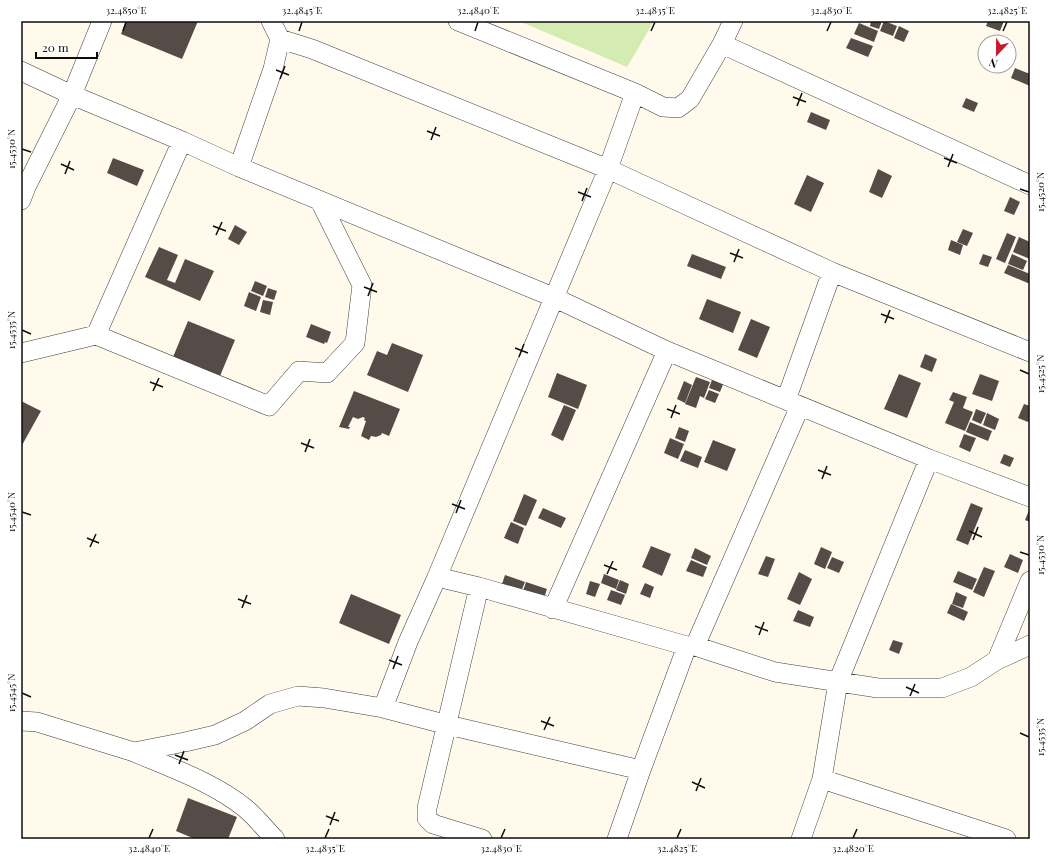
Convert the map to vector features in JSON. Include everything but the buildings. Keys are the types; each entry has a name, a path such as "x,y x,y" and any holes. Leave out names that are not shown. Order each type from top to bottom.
{"street":[{"path":"21,200 26,186 72,95 102,21"},
{"path":"239,167 273,69 280,39 271,21"},
{"path":"458,21 635,93 663,107 678,108 690,98 722,44 733,21"},
{"path":"280,39 312,49 608,169 832,272 1030,352"},
{"path":"722,44 1030,185"},
{"path":"21,72 239,167 553,297 666,350 929,459 1030,497"},
{"path":"383,708 408,642 437,577 553,297 608,169 635,93"},
{"path":"96,335 182,141"},
{"path":"21,353 96,335 268,406 298,371 327,373 355,343 362,285 320,200"},
{"path":"618,839 641,770 691,646 793,403 832,272"},
{"path":"553,609 666,350"},
{"path":"800,839 822,779 838,682 929,459"},
{"path":"437,577 479,587 553,609 691,646 775,672 878,688 942,688 971,677 997,660 1030,645"},
{"path":"997,660 1030,581"},
{"path":"479,587 448,725 427,808 427,818 433,824 482,839"},
{"path":"134,752 215,735 245,721 270,704 298,696 324,698 383,708 448,725 641,770"},
{"path":"21,721 37,722 134,752 200,780 223,793 244,808 275,839"},
{"path":"822,779 1006,839"}],"green space":[{"path":"519,21 654,21 627,67"}]}
